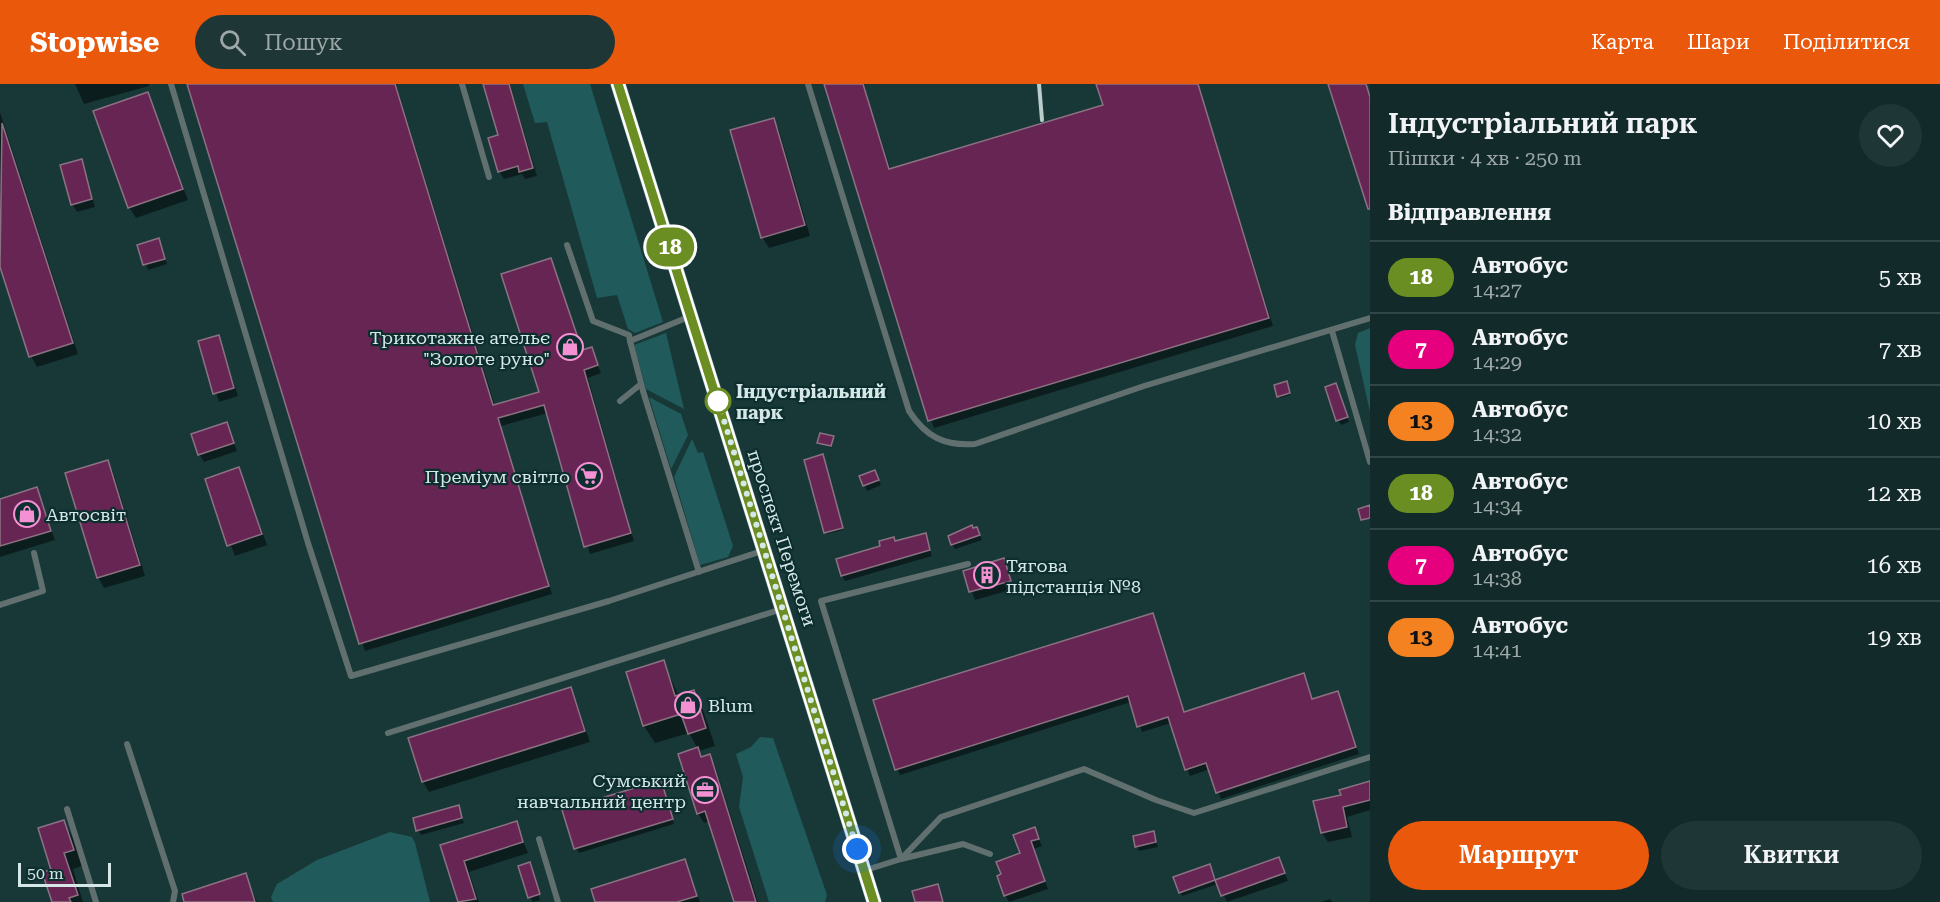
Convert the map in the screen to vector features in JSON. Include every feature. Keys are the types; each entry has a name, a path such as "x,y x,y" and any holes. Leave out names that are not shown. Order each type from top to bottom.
{"main road":[{"name":"проспект Перемоги","path":"618,84 874,902"}],"lane":[{"path":"171,84 308,543 351,676 609,601 765,550"},
{"path":"462,84 489,177"},
{"path":"808,84 909,411 916,422 940,441 955,445 975,444 1144,386 1370,318"},
{"path":"567,245 593,321 629,335 641,384 699,572"},
{"path":"630,341 691,316"},
{"path":"1332,331 1370,462"},
{"path":"620,401 641,384"},
{"path":"0,605 43,591 34,553"},
{"path":"901,858 821,601 968,564"},
{"path":"388,733 784,609"},
{"path":"128,744 175,891 173,902"},
{"path":"901,858 941,817 1084,769 1156,800 1194,813 1370,757"},
{"path":"67,809 96,902"},
{"path":"539,839 558,902"},
{"path":"863,871 901,858 963,844 990,855"}],"shaded area":[{"path":"523,84 590,84 663,322 635,333 628,329 617,295 597,298 547,122 535,123"},
{"path":"1370,328 1370,412 1355,345 1358,333"},
{"path":"666,333 684,409 646,389 634,345"},
{"path":"649,397 681,414 688,435 671,469"},
{"path":"692,439 698,453 703,452 733,546 728,557 700,565 674,477"},
{"path":"760,737 773,738 827,895 825,902 769,902 739,807 743,777 736,754 751,747"},
{"path":"390,832 412,837 430,902 273,902 271,897 277,884 317,860"}],"building":[{"path":"187,84 395,84 493,405 539,392 501,274 551,258 582,350 592,347 598,365 584,370 631,533 584,547 544,405 498,418 549,586 359,644"},
{"path":"483,84 509,84 533,168 519,172 518,166 498,172 488,138 498,135"},
{"path":"824,84 863,84 889,169 1103,105 1096,84 1198,84 1269,318 928,421"},
{"path":"1328,84 1366,84 1370,97 1370,209 1368,209"},
{"path":"148,92 183,189 128,208 93,111"},
{"path":"774,118 805,225 761,238 730,130"},
{"path":"2,123 73,343 29,357 0,267"},
{"path":"82,159 92,199 71,205 60,165"},
{"path":"159,238 165,259 143,265 137,245"},
{"path":"219,335 234,388 213,394 198,341"},
{"path":"1287,381 1290,393 1277,397 1274,385"},
{"path":"1336,383 1348,417 1336,421 1325,387"},
{"path":"227,422 234,443 198,455 191,434"},
{"path":"820,433 834,436 831,446 817,443"},
{"path":"823,454 843,528 824,533 804,460"},
{"path":"108,460 140,565 97,578 65,473"},
{"path":"239,467 262,534 227,546 205,479"},
{"path":"875,470 879,480 863,486 859,476"},
{"name":"Автосвіт","path":"37,487 51,531 0,546 0,499"},
{"path":"1370,505 1370,518 1361,520 1358,509"},
{"path":"972,525 973,528 977,527 980,535 951,545 948,536"},
{"path":"926,533 930,550 841,576 836,559 880,546 879,541 894,537 895,541"},
{"name":"Тягова підстанція №8","path":"1004,558 1011,581 969,592 963,571"},
{"path":"1153,613 1184,712 1304,673 1312,699 1338,691 1356,747 1216,793 1206,763 1185,770 1168,717 1137,727 1128,696 895,770 873,700"},
{"path":"664,660 675,696 694,690 706,728 688,734 681,714 643,726 626,672"},
{"path":"571,687 585,731 422,782 408,738"},
{"path":"698,747 701,757 710,754 756,902 734,902 705,811 697,814 678,754"},
{"path":"661,780 673,819 574,849 562,810"},
{"path":"1370,781 1370,800 1343,807 1347,827 1321,833 1313,801 1341,795 1339,790"},
{"path":"459,805 462,818 416,831 413,818"},
{"path":"64,820 74,850 64,853 78,895 69,898 71,902 52,902 42,872 51,870 38,828"},
{"path":"517,821 523,842 464,861 476,899 458,902 440,845"},
{"path":"1035,827 1039,839 1031,841 1045,881 1004,896 997,876 1001,874 996,862 1020,853 1013,835"},
{"path":"1154,831 1156,842 1135,847 1133,836"},
{"path":"1279,857 1285,873 1221,896 1215,880"},
{"path":"685,859 697,896 677,902 595,902 591,889"},
{"path":"530,862 540,894 528,898 518,866"},
{"path":"1210,864 1215,880 1179,893 1173,877"},
{"path":"246,873 255,902 184,902 182,894"},
{"path":"938,884 943,902 915,902 912,891"}],"railway":[{"path":"1039,84 1042,120"}],"bus line":[{"name":"18","path":"618,84 874,902"}],"place":[{"name":"Трикотажне ательє \"Золоте руно\"","path":"570,347"},
{"name":"Індустріальний парк","path":"718,401"},
{"name":"Преміум світло","path":"589,476"},
{"name":"Автосвіт","path":"27,514"},
{"name":"Тягова підстанція №8","path":"987,575"},
{"name":"Blum","path":"688,705"},
{"name":"Сумський навчальний центр","path":"705,790"}],"route":[{"path":"718,401 857,849"}]}
